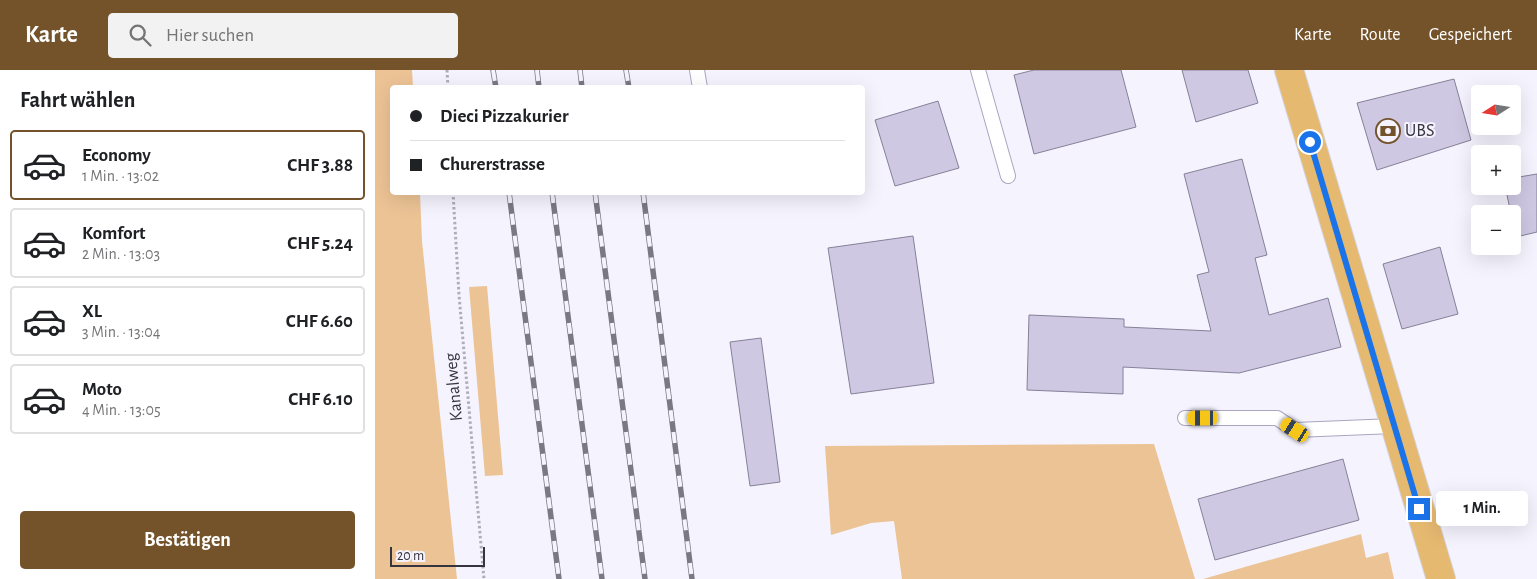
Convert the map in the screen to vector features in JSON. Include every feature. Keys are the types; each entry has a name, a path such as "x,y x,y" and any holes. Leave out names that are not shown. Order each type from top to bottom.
{"main road":[{"path":"1289,70 1393,426 1441,579"}],"lane":[{"path":"697,70 700,85"},
{"path":"978,70 1008,176"},
{"path":"1185,418 1277,418 1295,430 1393,426"}],"path":[{"path":"447,70 448,85"},
{"name":"Kanalweg","path":"453,195 459,295 485,579"}],"shaded area":[{"path":"375,70 412,70 413,85 390,85 390,195 420,195 422,241 457,579 375,579"},
{"path":"487,286 503,475 485,476 469,287"},
{"path":"1154,444 1195,579 902,579 894,521 871,523 831,535 825,446"},
{"path":"1361,534 1366,558 1388,552 1394,579 1203,579"}],"building":[{"path":"1034,70 1121,70 1136,127 1034,154 1014,75"},
{"path":"1182,70 1248,70 1258,103 1196,122"},
{"path":"1454,79 1471,140 1377,170 1357,103"},
{"path":"938,101 959,168 895,186 875,120"},
{"path":"1242,159 1267,255 1255,258 1269,315 1328,298 1341,347 1239,373 1123,367 1123,394 1027,390 1029,315 1124,319 1124,327 1211,331 1197,275 1209,272 1184,174"},
{"path":"1537,174 1537,232 1521,236 1521,205 1509,205 1507,195 1521,195 1521,177"},
{"path":"913,236 934,383 851,394 828,248"},
{"path":"1440,247 1458,314 1402,329 1383,264"},
{"path":"761,338 780,482 750,486 730,342"},
{"path":"1343,459 1359,520 1215,560 1198,499"}],"railway":[{"path":"493,70 496,85"},
{"path":"537,70 539,85"},
{"path":"580,70 582,85"},
{"path":"626,70 628,85"},
{"path":"509,195 559,579"},
{"path":"552,195 602,579"},
{"path":"595,195 645,579"},
{"path":"643,195 692,579"}],"place":[{"name":"UBS","path":"1388,131"}],"route":[{"path":"1310,142 1419,509"}]}
